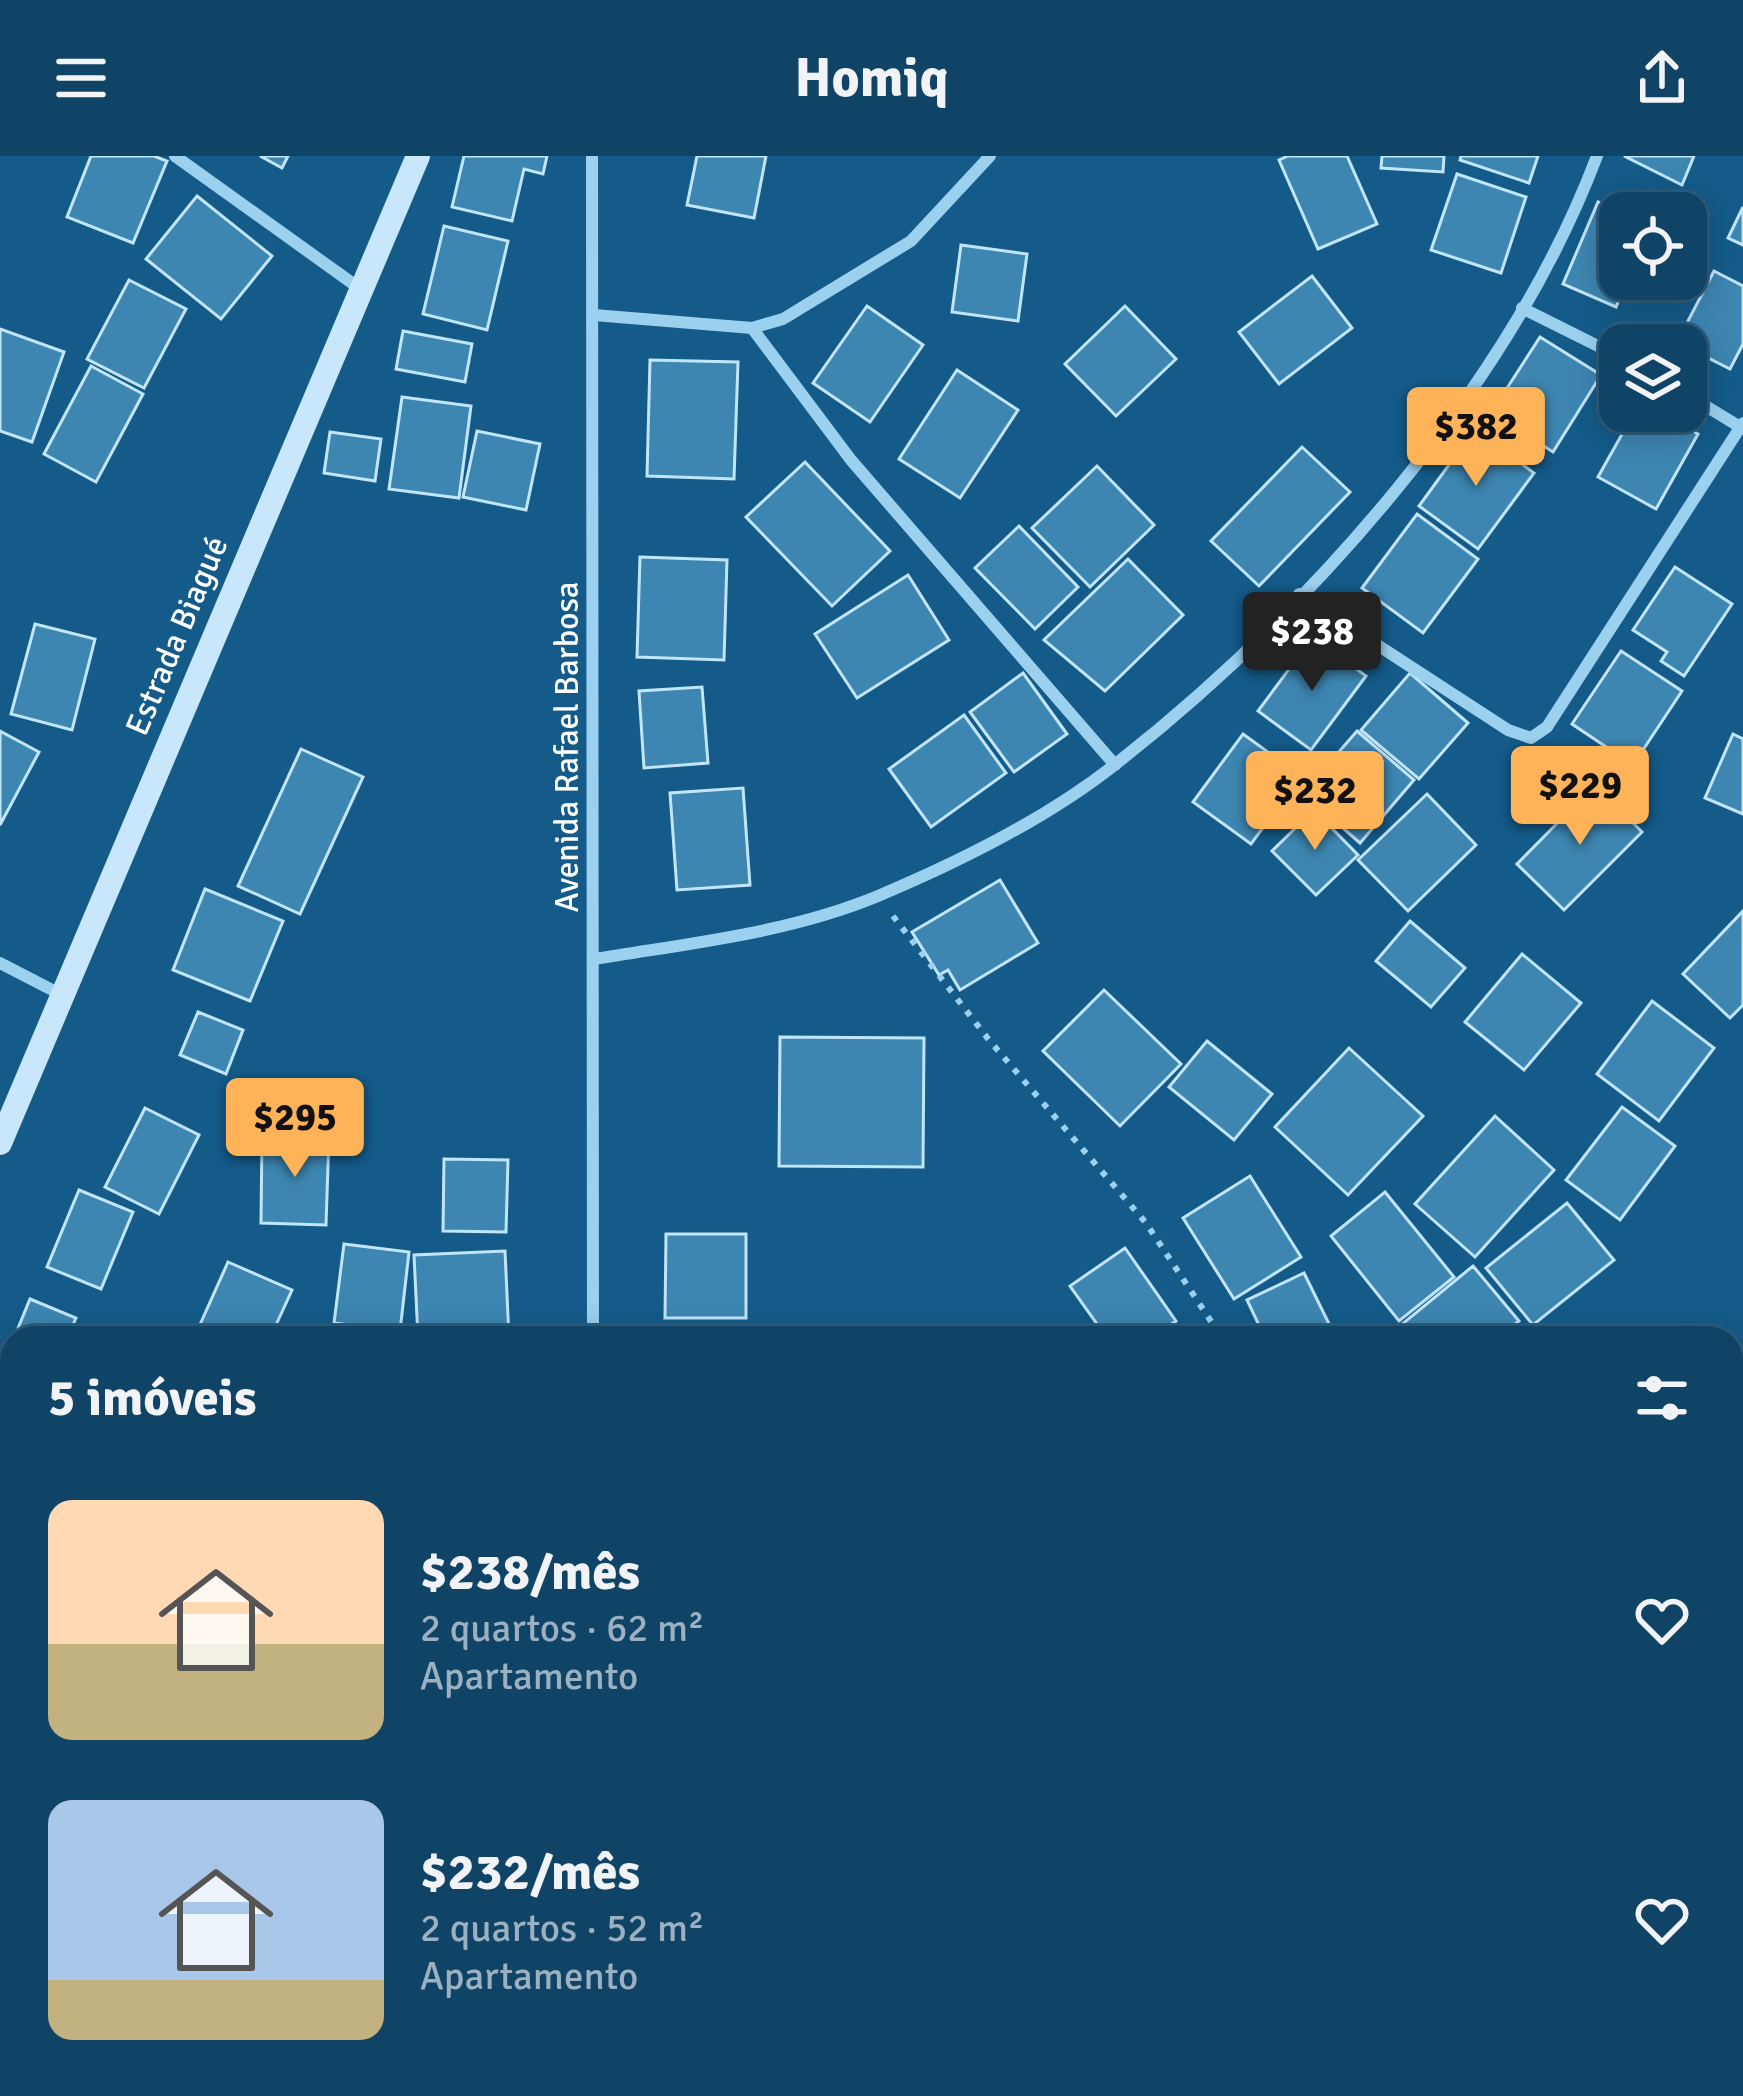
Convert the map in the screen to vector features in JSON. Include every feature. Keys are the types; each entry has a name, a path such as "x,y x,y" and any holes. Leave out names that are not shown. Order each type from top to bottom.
{"main road":[{"name":"Estrada Biagué","path":"0,1143 418,156"}],"street":[{"path":"175,156 359,288"},
{"name":"Avenida Rafael Barbosa","path":"592,156 593,1326"},
{"path":"594,316 752,328 783,319 911,241 990,156"},
{"path":"595,959 785,926 878,896 999,837 1115,765 1352,540 1455,411 1522,308 1577,210 1597,156"},
{"path":"1522,308 1599,346"},
{"path":"752,328 851,460 1115,765"},
{"path":"1299,595 1516,734 1531,738 1547,727 1742,425 1707,406"},
{"path":"0,963 62,995"}],"path":[{"path":"878,896 989,1040 1146,1223 1214,1326"}],"building":[{"path":"91,156 154,156 167,161 133,243 67,217"},
{"path":"260,156 288,156 282,168"},
{"path":"464,156 547,156 543,174 524,169 512,221 452,207"},
{"path":"697,156 766,156 754,218 687,205"},
{"path":"1347,156 1377,224 1318,249 1279,160"},
{"path":"1382,156 1444,156 1443,172 1381,168"},
{"path":"1461,156 1538,156 1529,183 1460,160"},
{"path":"1624,156 1694,156 1682,185"},
{"path":"1457,174 1526,197 1501,273 1431,250"},
{"path":"197,196 272,256 221,319 146,259"},
{"path":"1598,202 1599,202 1599,300 1563,284"},
{"path":"1743,207 1743,245 1728,238"},
{"path":"444,226 508,241 487,330 423,314"},
{"path":"961,245 1027,254 1018,321 952,312"},
{"path":"1714,271 1743,286 1743,344 1730,369 1707,357 1707,324 1686,324 1699,300 1707,300 1707,284"},
{"path":"1312,276 1352,328 1279,384 1239,332"},
{"path":"129,280 186,309 144,388 87,359"},
{"path":"867,306 923,345 870,422 813,383"},
{"path":"1125,306 1176,359 1116,416 1065,364"},
{"path":"0,329 64,352 32,442 0,431"},
{"path":"403,331 472,344 465,382 396,369"},
{"path":"1540,337 1599,374 1553,452 1491,413"},
{"path":"650,360 738,362 734,479 647,476"},
{"path":"91,366 143,394 96,482 44,454"},
{"path":"957,370 1018,410 960,498 899,459"},
{"path":"402,397 471,406 459,498 389,489"},
{"path":"1475,429 1534,473 1478,549 1419,506"},
{"path":"477,431 540,444 526,510 463,497"},
{"path":"330,432 381,439 375,481 324,473"},
{"path":"1623,432 1698,434 1656,509 1598,477"},
{"path":"1302,447 1350,492 1259,586 1211,541"},
{"path":"805,462 890,551 832,606 746,517"},
{"path":"1097,466 1154,525 1090,587 1032,528"},
{"path":"1417,514 1478,559 1423,633 1362,588"},
{"path":"1019,526 1078,587 1035,629 975,568"},
{"path":"640,557 727,560 724,660 637,657"},
{"path":"1128,559 1183,615 1105,691 1044,640"},
{"path":"1675,567 1732,604 1684,676 1661,661 1667,652 1633,630"},
{"path":"908,575 949,640 857,698 815,634"},
{"path":"35,624 95,639 72,730 11,714"},
{"path":"1313,637 1366,676 1311,750 1258,711"},
{"path":"1621,651 1682,691 1633,765 1572,724"},
{"path":"1023,673 1067,734 1014,772 970,712"},
{"path":"1410,673 1468,723 1419,779 1361,730"},
{"path":"702,687 708,763 644,768 639,691"},
{"path":"964,715 1006,773 931,827 889,769"},
{"path":"0,731 39,752 0,825"},
{"path":"1357,731 1414,780 1360,843 1303,793"},
{"path":"1243,734 1301,776 1251,844 1193,802"},
{"path":"1733,734 1743,739 1743,814 1705,798"},
{"path":"301,749 363,777 300,914 238,886"},
{"path":"1595,785 1642,832 1564,910 1517,864"},
{"path":"743,788 750,885 677,890 670,793"},
{"path":"1427,794 1476,845 1408,911 1358,860"},
{"path":"1314,810 1358,855 1316,895 1272,851"},
{"path":"1000,880 1038,943 960,990 948,970 939,975 912,932"},
{"path":"205,889 283,921 250,1001 173,970"},
{"path":"1743,911 1743,1005 1730,1018 1683,974"},
{"path":"1410,921 1465,968 1431,1007 1376,961"},
{"path":"1522,954 1581,1003 1524,1070 1465,1022"},
{"path":"1104,990 1181,1064 1120,1126 1043,1051"},
{"path":"1652,1001 1714,1048 1659,1121 1597,1074"},
{"path":"198,1012 243,1030 226,1074 180,1055"},
{"path":"780,1037 924,1038 923,1167 779,1166"},
{"path":"1207,1041 1272,1094 1234,1140 1169,1087"},
{"path":"1349,1048 1423,1116 1348,1195 1275,1127"},
{"path":"1622,1107 1675,1146 1620,1220 1566,1180"},
{"path":"145,1108 199,1135 159,1214 105,1187"},
{"path":"1495,1116 1554,1170 1475,1257 1415,1204"},
{"path":"262,1135 329,1136 326,1225 261,1223"},
{"path":"444,1159 508,1160 506,1232 443,1231"},
{"path":"1250,1176 1301,1257 1234,1299 1183,1218"},
{"path":"79,1190 133,1212 101,1289 47,1267"},
{"path":"1385,1192 1454,1277 1399,1321 1331,1236"},
{"path":"1567,1203 1614,1260 1533,1325 1486,1268"},
{"path":"666,1234 746,1234 746,1318 665,1318"},
{"path":"344,1244 409,1252 401,1326 334,1323"},
{"path":"1125,1248 1176,1321 1169,1326 1098,1326 1070,1286"},
{"path":"505,1251 508,1326 417,1326 414,1255"},
{"path":"228,1262 292,1290 276,1326 199,1326"},
{"path":"1473,1266 1519,1321 1513,1326 1400,1326"},
{"path":"1304,1273 1330,1326 1259,1326 1247,1300"},
{"path":"30,1299 76,1318 72,1326 19,1326"}]}
